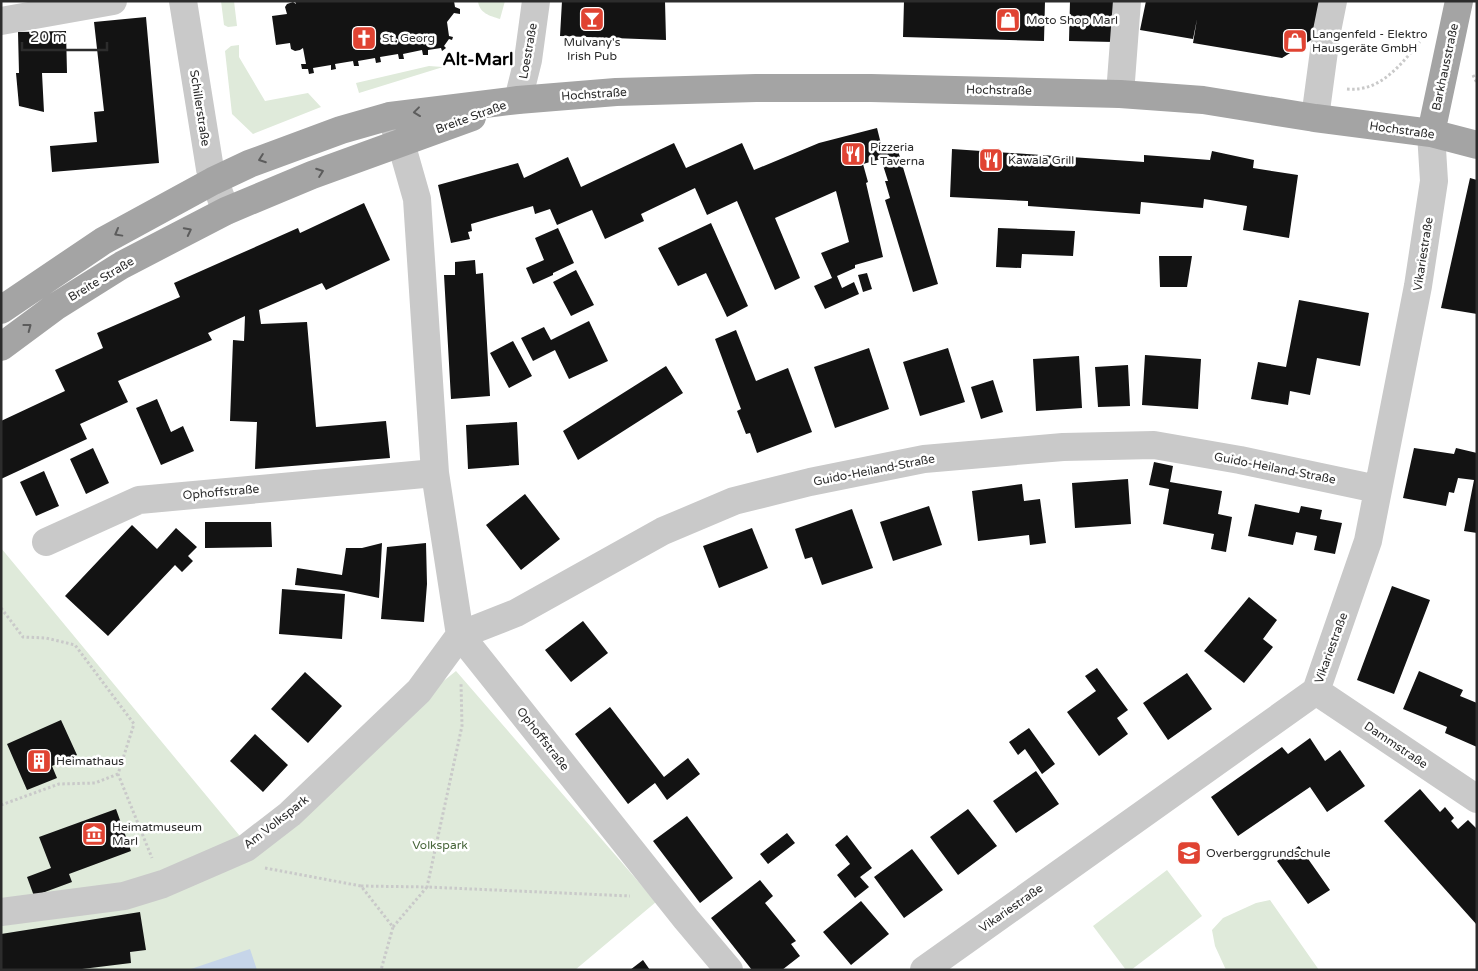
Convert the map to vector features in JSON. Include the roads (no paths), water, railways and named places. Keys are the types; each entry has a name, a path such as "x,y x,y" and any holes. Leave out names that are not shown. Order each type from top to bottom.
{"main road":[{"name":"Barkhausstraße","path":"1431,133 1459,1"},
{"name":"Hochstraße","path":"518,100 616,92 756,88 872,88 1120,94 1203,100 1315,118 1431,133 1477,145"},
{"name":"Breite Straße","path":"1,310 103,242 249,164 341,130 390,116 518,100"},
{"name":"Breite Straße","path":"1,347 55,307 122,265 226,212 312,175 518,100"}],"street":[{"path":"1,21 113,1"},
{"name":"Schillerstraße","path":"184,1 214,181 226,212"},
{"name":"Loestraße","path":"518,100 528,60 536,1"},
{"path":"1120,94 1127,1"},
{"path":"1315,118 1326,36 1333,1"},
{"name":"Ophoffstraße","path":"390,116 417,199 435,473 460,635 686,919 729,970"},
{"name":"Vikariestraße","path":"924,970 1316,691 1368,540 1420,276 1434,182 1431,133"},
{"name":"Guido-Heiland-Straße","path":"460,635 516,612 663,531 734,501 810,482 924,459 1062,447 1154,445 1240,460 1377,489"},
{"name":"Ophoffstraße","path":"46,542 139,500 435,473"},
{"name":"Am Volkspark","path":"1,912 124,896 163,884 246,848 290,814 419,692 460,635"},
{"name":"Dammstraße","path":"1316,691 1477,800"}],"water":[{"path":"250,949 257,970 188,970"}],"place":[{"name":"Mulvany's Irish Pub","path":"592,19"},
{"name":"Moto Shop Marl","path":"1008,20"},
{"name":"St. Georg","path":"364,38"},
{"name":"Langenfeld - Elektro Hausgeräte GmbH","path":"1295,41"},
{"name":"Pizzeria L Taverna","path":"853,154"},
{"name":"Kawala Grill","path":"991,160"},
{"name":"Heimathaus","path":"39,761"},
{"name":"Heimatmuseum Marl","path":"94,834"},
{"name":"Overberggrundschule","path":"1189,853"}],"district":[{"name":"Alt-Marl","path":"478,59"}],"park label":[{"name":"Volkspark","path":"440,845"}]}
